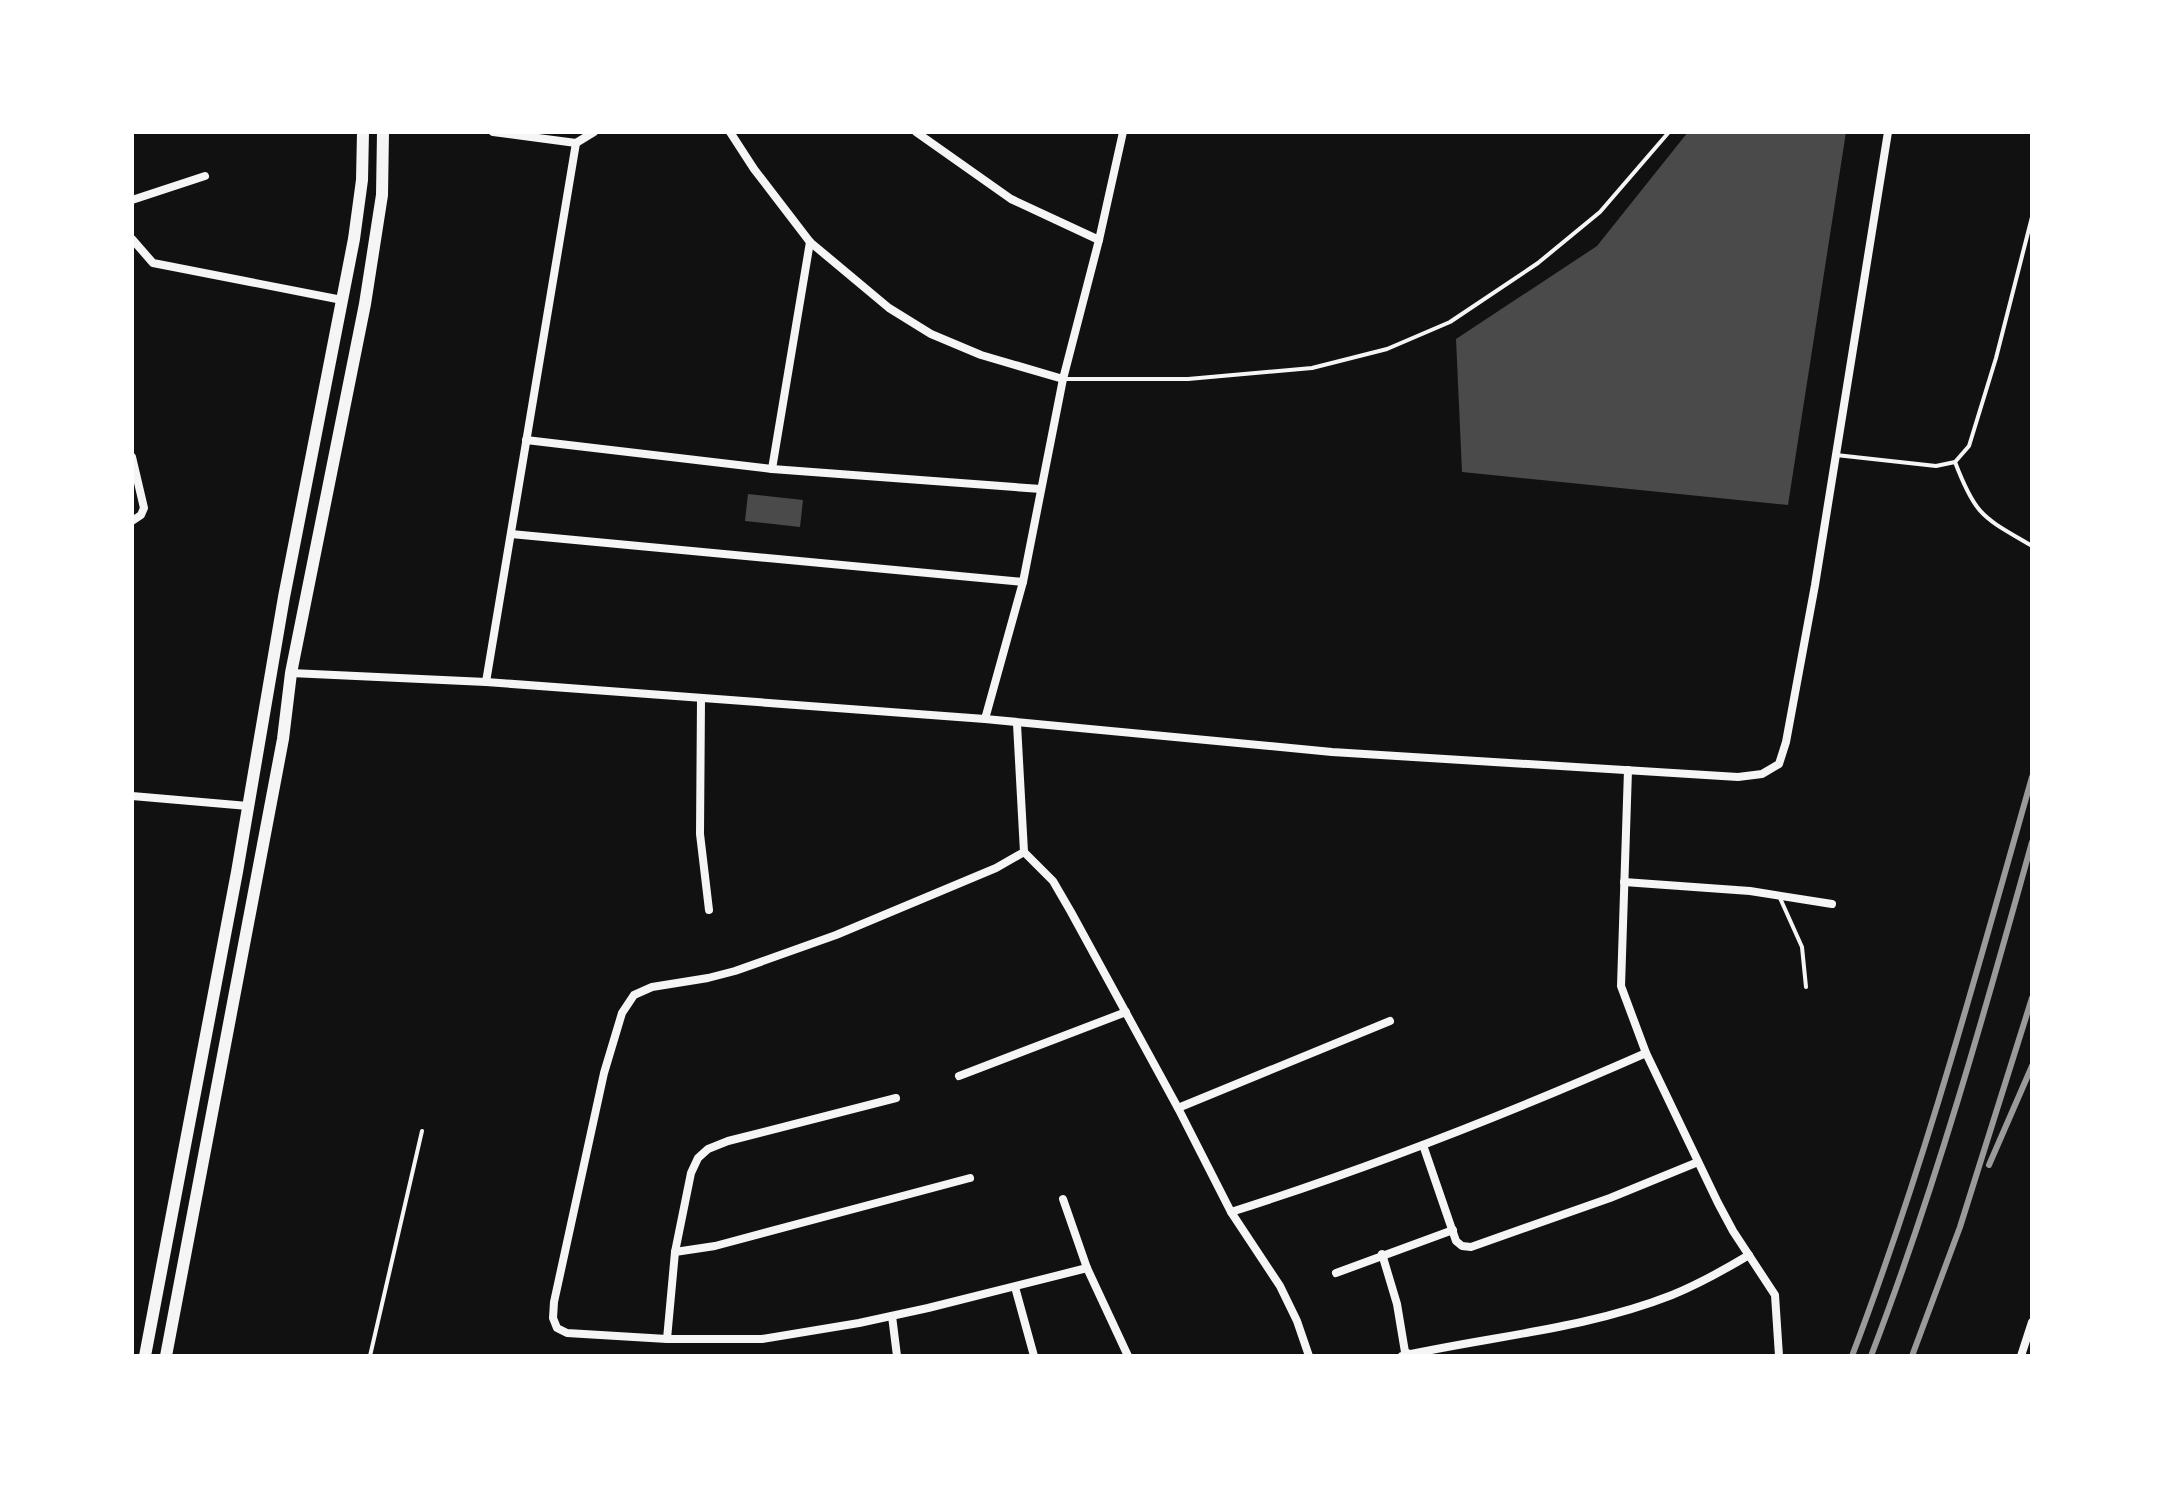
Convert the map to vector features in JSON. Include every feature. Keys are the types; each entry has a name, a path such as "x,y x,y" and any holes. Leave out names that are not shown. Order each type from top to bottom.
{"main road":[{"path":"145,1356 284,597 342,300 362,180 363,132"},
{"path":"166,1356 281,754 291,673 365,304 382,195 383,132"}],"street":[{"path":"493,132 576,143 594,132"},
{"path":"730,132 810,242 889,308 931,334 981,355 1063,379"},
{"path":"916,132 1011,199 1099,240"},
{"path":"985,719 1023,582 1063,379 1123,132"},
{"path":"291,673 486,682 985,719 1332,752 1738,777 1762,774 1779,764 1789,726 1888,132"},
{"path":"486,682 576,143"},
{"path":"132,200 205,176"},
{"path":"132,239 153,263 342,300"},
{"path":"772,469 810,242"},
{"path":"526,440 772,469 1041,489"},
{"path":"132,457 144,508 141,515 132,521"},
{"path":"511,534 1023,582"},
{"path":"701,699 700,834 709,910"},
{"path":"1017,724 1024,852 1053,881 1178,1108 1231,1212 1280,1286 1309,1356"},
{"path":"1628,770 1621,986 1646,1053 1698,1162 1733,1231 1775,1295 1779,1356"},
{"path":"132,796 248,806"},
{"path":"1024,852 996,868 836,935 735,971 652,987 634,995 622,1013 604,1073 553,1318 557,1328 567,1333 667,1339 762,1339 892,1316 1087,1268"},
{"path":"1624,882 1735,889 1832,904"},
{"path":"959,1076 1126,1012"},
{"path":"1178,1108 1390,1021"},
{"path":"1231,1212 1338,1178 1543,1098 1646,1053"},
{"path":"667,1339 675,1252 691,1173 698,1158 708,1149 728,1141 896,1098"},
{"path":"1423,1145 1456,1241 1462,1246 1471,1247 1610,1198 1698,1162"},
{"path":"675,1252 715,1246 970,1178"},
{"path":"1063,1199 1087,1268 1128,1356"},
{"path":"1336,1273 1453,1230"},
{"path":"1382,1254 1397,1304 1405,1352 1412,1355"},
{"path":"1402,1356 1566,1326 1618,1313 1713,1277 1749,1255"},
{"path":"1015,1287 1034,1356"},
{"path":"892,1316 897,1356"},
{"path":"2021,1356 2032,1322"}],"lane":[{"path":"1063,379 1188,379 1312,368 1387,349 1450,322 1538,263 1600,212 1669,132"},
{"path":"1836,455 1936,466 1955,462 1969,446 1996,358 2032,217"},
{"path":"1955,462 1969,497 1985,518 2032,546"},
{"path":"1779,896 1802,947 1806,987"},
{"path":"370,1356 422,1131"}],"building":[{"path":"1688,132 1846,132 1788,505 1462,472 1456,339 1597,246"},
{"path":"748,494 803,500 800,527 745,521"}],"railway":[{"path":"1852,1356 1926,1141 2032,777"},
{"path":"1871,1356 1937,1166 2032,842"},
{"path":"1912,1356 1960,1227 2032,998"},
{"path":"1989,1165 2032,1066"}]}
